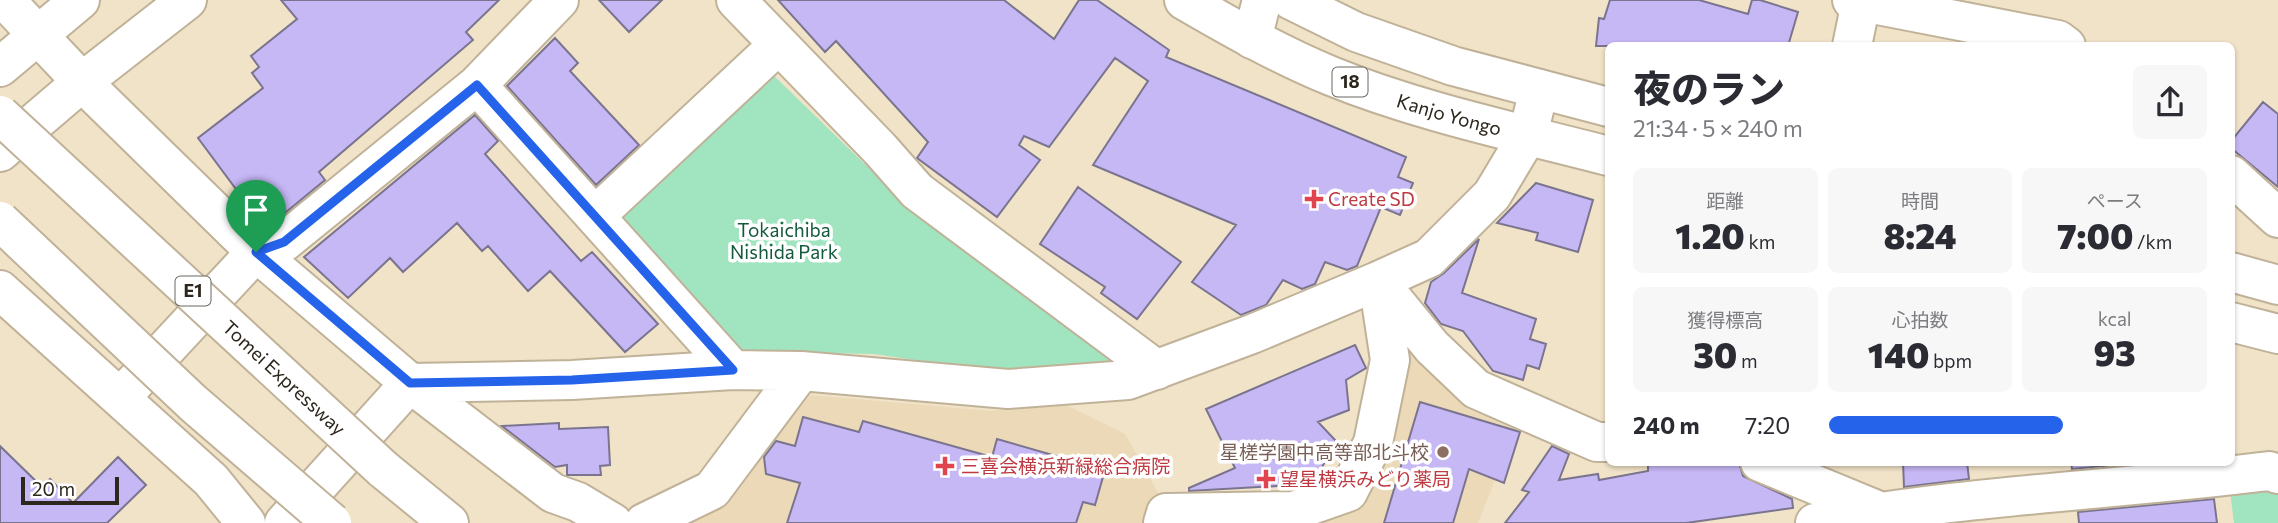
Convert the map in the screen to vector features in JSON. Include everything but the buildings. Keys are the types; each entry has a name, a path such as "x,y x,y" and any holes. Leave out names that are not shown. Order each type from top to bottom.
{"main road":[{"path":"5,0 82,82 256,252 410,383 553,493 578,502 612,523"},
{"path":"0,67 80,0"},
{"path":"0,152 82,82 187,0"},
{"path":"121,397 256,252 284,242 477,85 559,0"},
{"path":"736,0 917,191 1157,370"},
{"name":"Kanjo Yongo","path":"1184,0 1252,39 1332,76 1437,111 1605,155"},
{"path":"1252,39 1262,0"},
{"path":"1291,0 1356,32 1453,66 1605,106"},
{"path":"1852,42 1857,1 2061,42"},
{"path":"595,216 778,46"},
{"path":"477,85 733,370"},
{"path":"284,523 410,383 572,380 733,370 801,371 1008,389 1128,380 1157,370 1252,334 1429,258 1492,195 1528,135 1539,89"},
{"name":"Tomei Expressway","path":"0,115 383,469 449,523"},
{"path":"2235,179 2278,218"},
{"path":"0,221 193,402 332,523"},
{"path":"2235,273 2278,285"},
{"path":"1378,281 1432,347 1476,388 1597,442 1605,442"},
{"path":"1163,523 1166,513 1293,511 1348,492 1373,443 1390,360 1378,281"},
{"path":"0,290 211,480 246,523"},
{"path":"2235,323 2278,334"},
{"path":"644,523 712,490 801,371"},
{"path":"1770,466 1879,511"},
{"path":"1815,523 1879,511 2146,474 2269,471 2278,474"}],"shaded area":[{"name":"星槎学園中高等部北斗校","path":"1410,346 1469,410 1516,426 1478,523 1269,523 1322,516"},
{"name":"三喜会横浜新緑総合病院","path":"810,395 991,411 1066,405 1125,434 1161,498 1152,523 685,523 716,503"}],"green space":[{"name":"Tokaichiba Nishida Park","path":"767,69 875,174 979,250 1125,367 1004,373 874,354 734,351 611,212"},
{"path":"2278,486 2278,523 2234,523 2230,491"}],"place":[{"name":"Create SD","path":"1314,199"},
{"name":"星槎学園中高等部北斗校","path":"1443,452"},
{"name":"三喜会横浜新緑総合病院","path":"945,466"},
{"name":"望星横浜みどり薬局","path":"1266,479"}],"route":[{"path":"477,85 733,370 572,380 410,383 256,252 284,242 477,85"}]}
